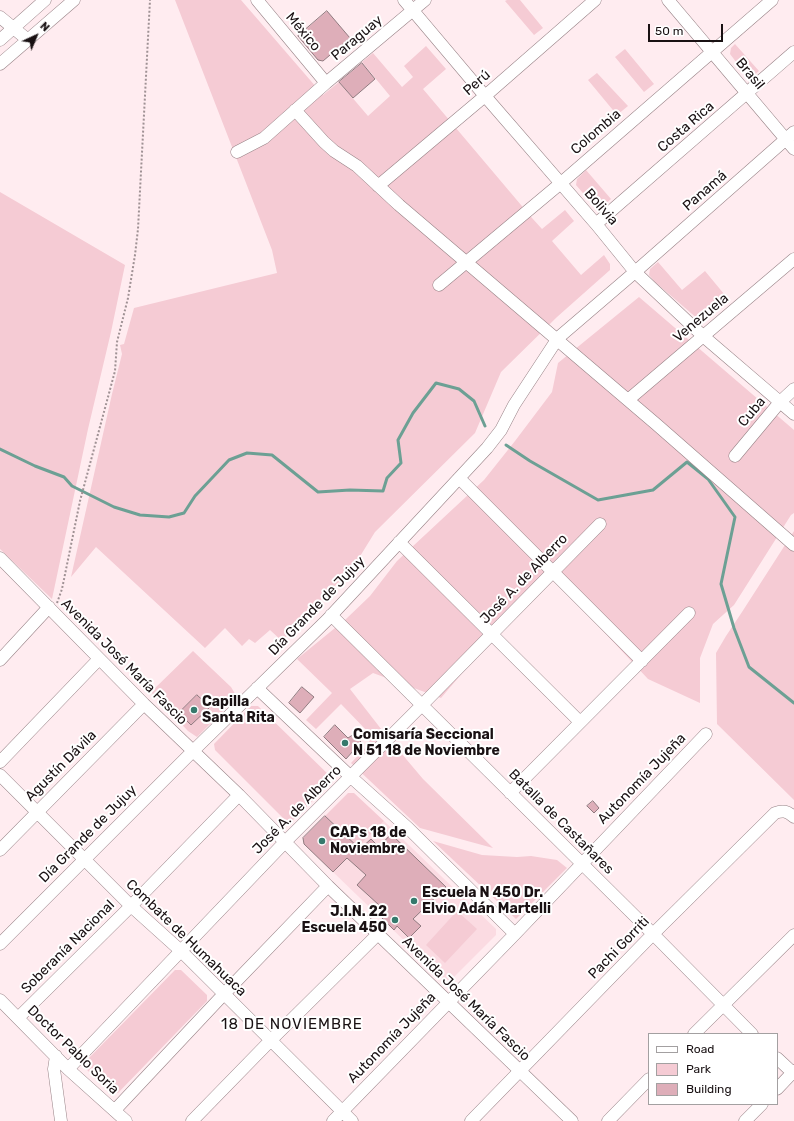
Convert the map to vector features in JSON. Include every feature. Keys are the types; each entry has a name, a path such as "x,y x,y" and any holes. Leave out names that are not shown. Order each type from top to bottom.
{"street":[{"path":"0,40 45,0"},
{"path":"0,64 74,0"},
{"name":"México","path":"257,0 326,83"},
{"name":"Bolivia","path":"404,0 596,224 635,272 703,336 794,414"},
{"name":"Paraguay","path":"237,152 264,138 424,0"},
{"name":"Perú","path":"378,186 485,96 595,0"},
{"name":"Brasil","path":"668,0 712,51 746,94 790,136 794,149"},
{"name":"Colombia","path":"439,285 561,183 772,0"},
{"path":"0,17 28,40"},
{"name":"Costa Rica","path":"596,224 794,52"},
{"path":"295,110 334,151 357,166 378,186 556,340 628,400 794,545"},
{"name":"Panamá","path":"635,272 790,136"},
{"name":"Venezuela","path":"628,400 794,259"},
{"name":"Día Grande de Jujuy","path":"0,944 331,615 487,448 501,430 514,405 556,340 635,272"},
{"name":"Cuba","path":"735,456 780,402 794,389"},
{"path":"459,478 642,660"},
{"name":"José A. de Alberro","path":"68,1069 285,842 600,524"},
{"path":"399,542 580,722"},
{"name":"Avenida José María Fascio","path":"0,559 144,704 239,795 328,886 572,1121"},
{"path":"0,660 49,607"},
{"path":"510,793 689,613"},
{"name":"Batalla de Castañares","path":"331,615 751,1033"},
{"path":"0,762 99,658"},
{"path":"257,688 351,777 408,828 515,934"},
{"name":"Agustín Dávila","path":"0,850 144,704"},
{"name":"Autonomía Jujeña","path":"333,1121 515,934 706,734"},
{"name":"Combate de Humahuaca","path":"0,776 352,1121"},
{"name":"Soberanía Nacional","path":"18,1017 131,906 239,795"},
{"name":"Pachi Gorriti","path":"471,1121 653,934 775,813 780,811 788,811 794,816"},
{"path":"115,1110 223,994 328,886"},
{"path":"192,1121 378,934"},
{"path":"695,1033 794,934"},
{"name":"Doctor Pablo Soria","path":"0,1000 68,1069 126,1121"},
{"path":"56,1056 54,1069 61,1121"},
{"path":"778,1059 794,1073 778,1087"},
{"path":"608,1121 648,1080"},
{"path":"745,1121 761,1105"}],"path":[{"path":"49,607 59,602 88,468 115,371 116,342 128,298 138,229 150,0"}],"shaded area":[{"name":"Escuela N 450 Dr. Elvio Adán Martelli","path":"384,821 496,929 496,935 451,980 445,980 333,872"}],"green space":[{"path":"175,0 241,0 323,95 339,82 368,116 390,96 362,62 373,53 402,87 413,77 404,66 426,46 446,69 423,89 542,229 565,210 574,221 552,241 581,275 604,255 610,264 610,270 557,317 501,372 475,433 375,532 354,566 282,641 270,630 255,643 249,639 242,646 225,628 205,648 96,547 71,577 122,354 120,345 124,344 134,308 277,273 272,250"},
{"path":"520,0 543,28 534,35 505,1"},
{"path":"735,44 759,71 753,76 749,71 743,71 730,54 731,48"},
{"path":"625,49 654,84 644,92 615,57"},
{"path":"597,73 628,106 617,115 588,80"},
{"path":"586,170 611,199 602,207 595,207 576,185 577,179"},
{"path":"0,192 125,265 52,599 0,549"},
{"path":"658,262 682,290 705,271 729,300 705,320 699,320 649,275 650,269"},
{"path":"639,297 794,430 794,513 791,515 734,605 713,624 700,658 700,703 648,679 548,572 441,698 373,673 350,689 423,779 493,848 420,828 351,763 369,744 370,734 341,704 316,729 306,720 332,693 297,659 346,619 370,596 397,561 484,480 552,392 558,363"},
{"path":"794,531 794,800 717,724 716,653"},
{"path":"193,651 231,687 237,697 197,737 188,731 151,692"},
{"path":"251,706 258,706 331,777 331,783 292,821 286,821 215,750 214,744"},
{"path":"348,793 354,793 384,821 358,847 325,816"},
{"path":"433,841 482,855 517,857 531,856 557,860 567,868 516,919"},
{"path":"457,911 477,929 445,963 426,945"},
{"path":"175,970 181,970 207,995 207,1001 118,1093 111,1093 85,1068 85,1062"}],"building":[{"path":"327,11 350,38 323,61 318,60 298,36"},
{"path":"362,63 375,79 353,98 339,82"},
{"path":"302,687 314,697 300,713 289,703"},
{"name":"Capilla Santa Rita","path":"197,695 210,707 191,725 179,713"},
{"name":"Comisaría Seccional N 51 18 de Noviembre","path":"335,725 348,738 354,734 361,742 346,759 324,737"},
{"path":"593,801 599,808 594,813 587,806"},
{"path":"325,816 360,849 371,839 379,847 391,834 446,887 413,919 421,926 409,938 397,926 394,930 374,910 379,905 357,885 366,875 347,858 333,872 304,844 303,838"}],"waterway":[{"path":"0,449 35,466 64,477 72,486 114,507 140,515 169,517 184,513 195,496 229,460 247,453 272,455 318,492 350,490 383,491 387,478 401,463 398,440 413,413 436,383 459,389 474,401 485,426"},
{"path":"506,445 530,461 598,500 653,490 687,462 708,479 735,517 721,584 734,628 749,667 794,703"}],"place":[{"name":"Capilla Santa Rita","path":"194,710"},
{"name":"Comisaría Seccional N 51 18 de Noviembre","path":"345,743"},
{"name":"CAPs 18 de Noviembre","path":"322,841"},
{"name":"Escuela N 450 Dr. Elvio Adán Martelli","path":"414,901"},
{"name":"J.I.N. 22 Escuela 450","path":"395,920"}],"district":[{"name":"18 DE NOVIEMBRE","path":"292,1025"}]}
